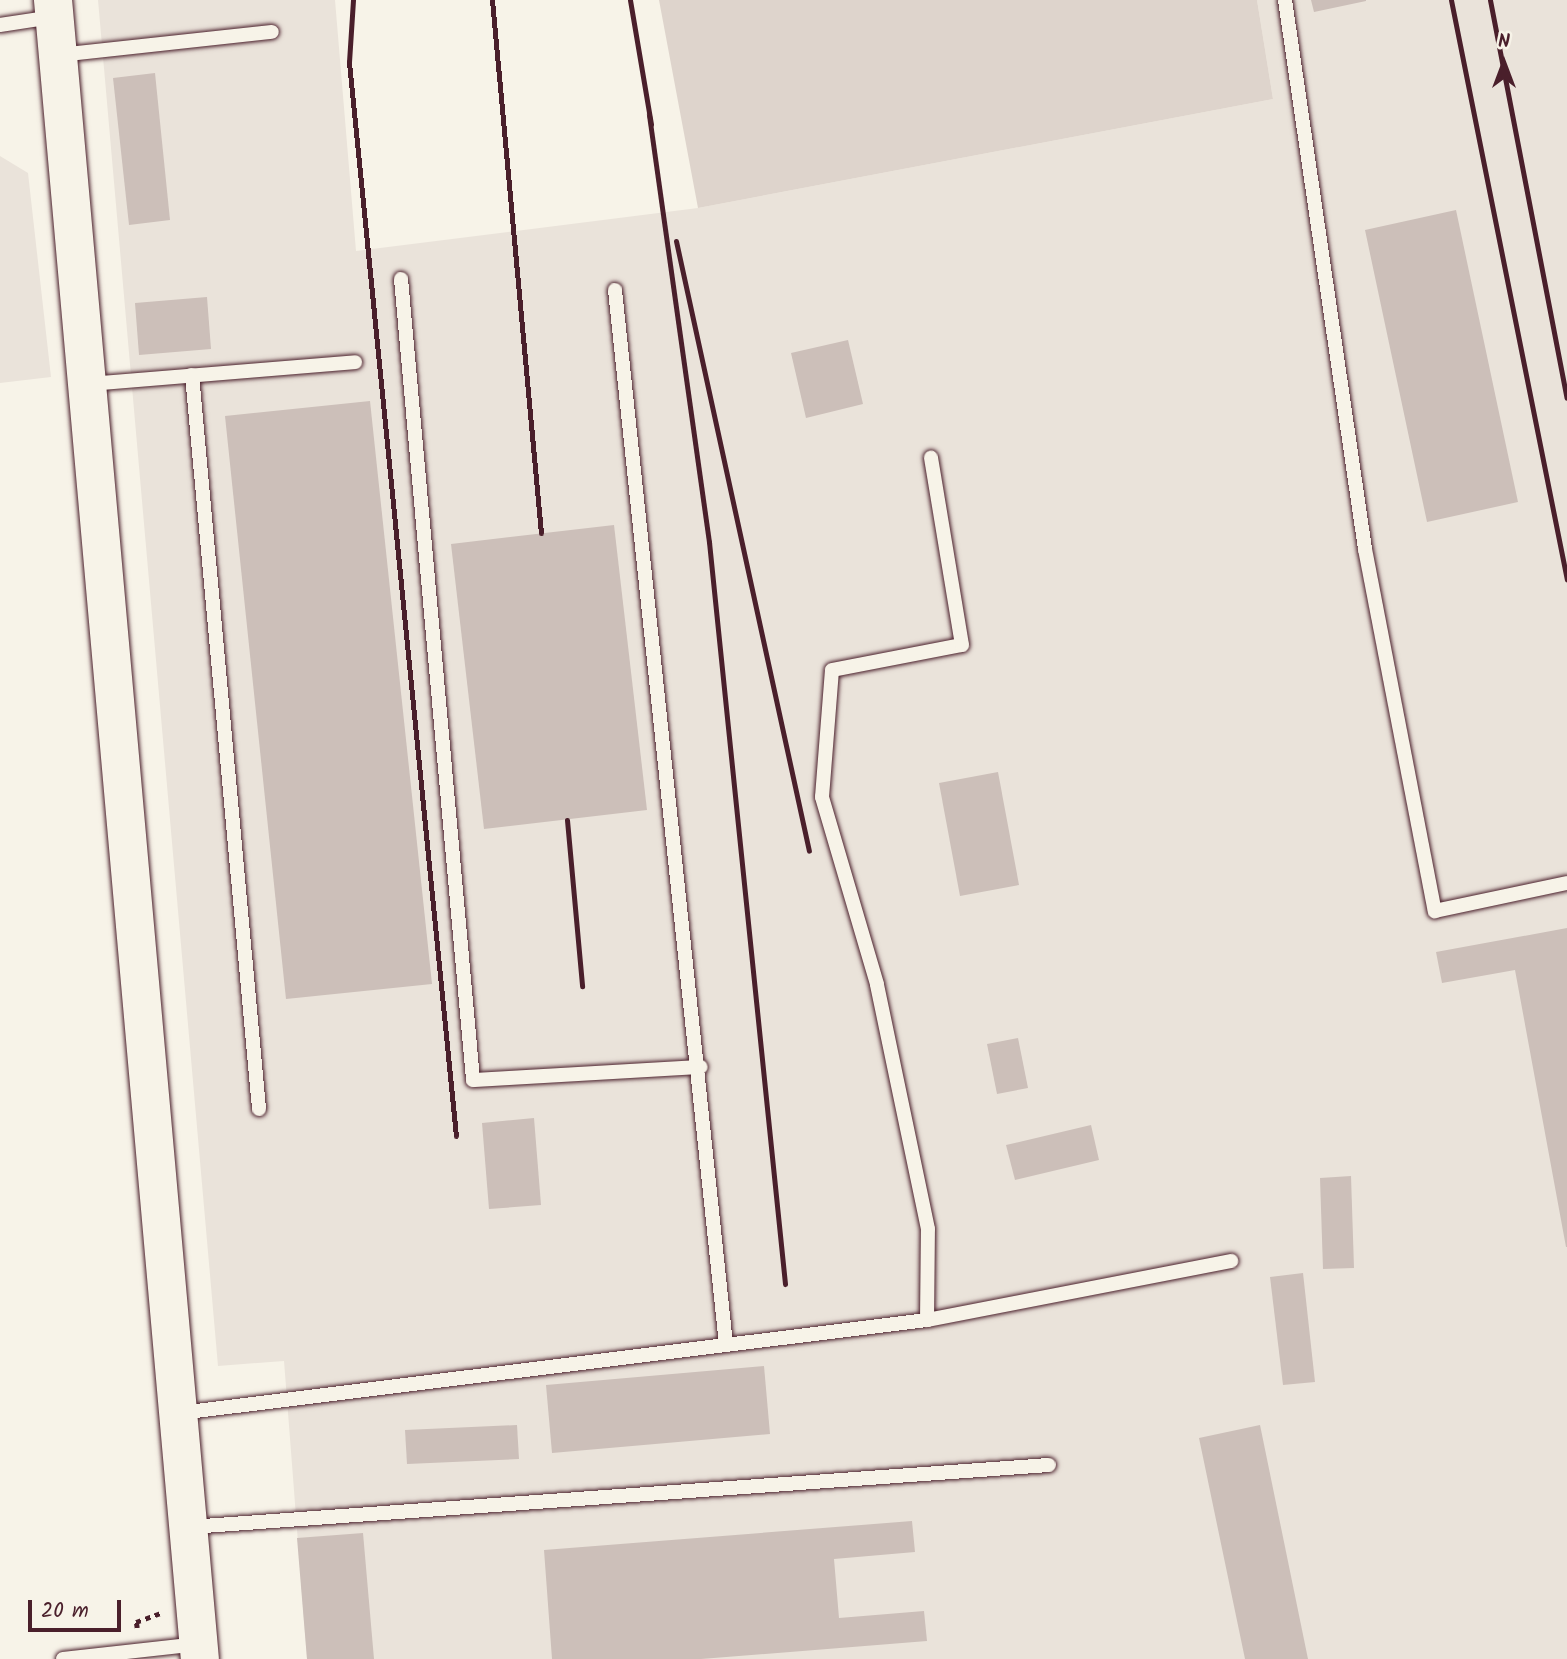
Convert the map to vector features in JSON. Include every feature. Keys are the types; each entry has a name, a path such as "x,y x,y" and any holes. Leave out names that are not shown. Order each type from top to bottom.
{"street":[{"path":"54,9 200,1651"}],"lane":[{"path":"1285,0 1365,549 1435,911 1567,883"},
{"path":"0,25 54,9"},
{"path":"58,55 272,32"},
{"path":"401,279 473,1080 701,1067"},
{"path":"615,290 701,1067 726,1345"},
{"path":"88,384 355,362"},
{"path":"192,375 259,1109"},
{"path":"928,1320 928,1229 877,984 822,797 832,670 962,645 931,458"},
{"path":"179,1413 928,1320 1231,1261"},
{"path":"189,1527 1049,1465"},
{"path":"63,1659 200,1651"}],"shaded area":[{"path":"98,0 335,0 356,251 698,208 1273,99 1257,0 1567,0 1567,1659 307,1659 284,1361 218,1366"},
{"path":"659,0 1257,0 1273,99 698,208"},
{"path":"0,156 28,173 51,377 0,383"}],"building":[{"path":"1311,0 1366,0 1366,1 1314,12"},
{"path":"155,73 170,220 129,225 113,78"},
{"path":"1456,210 1518,502 1427,522 1365,230"},
{"path":"207,297 211,349 139,355 135,303"},
{"path":"848,340 863,404 806,418 791,353"},
{"path":"370,401 432,984 286,999 225,416"},
{"path":"614,525 647,810 484,829 451,544"},
{"path":"998,772 1019,885 960,896 939,783"},
{"path":"1567,928 1566,1247 1515,970 1442,983 1436,952"},
{"path":"1018,1038 1028,1088 997,1094 987,1044"},
{"path":"534,1118 541,1205 489,1209 482,1123"},
{"path":"1091,1125 1099,1160 1015,1180 1006,1145"},
{"path":"1351,1176 1354,1268 1323,1269 1320,1178"},
{"path":"1303,1273 1315,1382 1283,1385 1270,1277"},
{"path":"764,1366 770,1434 552,1453 546,1385"},
{"path":"517,1425 519,1459 407,1464 405,1430"},
{"path":"1260,1425 1308,1659 1245,1659 1199,1438"},
{"path":"912,1521 915,1552 834,1559 839,1618 924,1611 927,1641 701,1659 552,1659 544,1550"},
{"path":"363,1533 374,1659 307,1659 297,1538"}],"railway":[{"path":"353,0 349,62 456,1136"},
{"path":"492,0 541,533"},
{"path":"630,0 651,124"},
{"path":"1451,0 1567,580"},
{"path":"1490,0 1567,398"},
{"path":"649,115 709,542 785,1284"},
{"path":"676,241 809,851"},
{"path":"567,820 582,986"}]}
